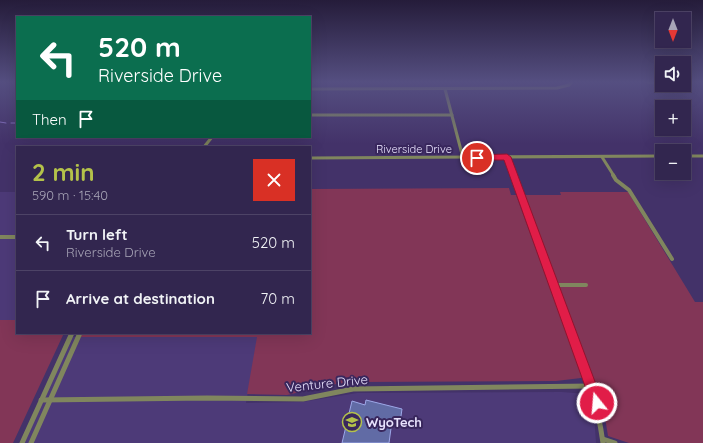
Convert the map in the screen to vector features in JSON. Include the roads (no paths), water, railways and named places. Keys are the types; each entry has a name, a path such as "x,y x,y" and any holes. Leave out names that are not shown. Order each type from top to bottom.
{"street":[{"path":"449,103 463,158"},
{"path":"311,115 452,115"},
{"path":"205,146 211,138"},
{"path":"602,156 616,180 629,190 672,259"},
{"name":"Riverside Drive","path":"311,158 655,156"},
{"path":"691,156 703,156"},
{"path":"507,157 592,386 600,419 603,441 616,443"},
{"path":"0,236 16,236"},
{"path":"554,285 586,285"},
{"path":"22,443 72,334"},
{"path":"31,443 80,334"},
{"name":"Venture Drive","path":"41,400 303,398 353,389 592,386"}],"waterway":[{"path":"0,122 6,123"},
{"path":"11,123 16,123"}],"place":[{"name":"WyoTech","path":"352,422"}]}
